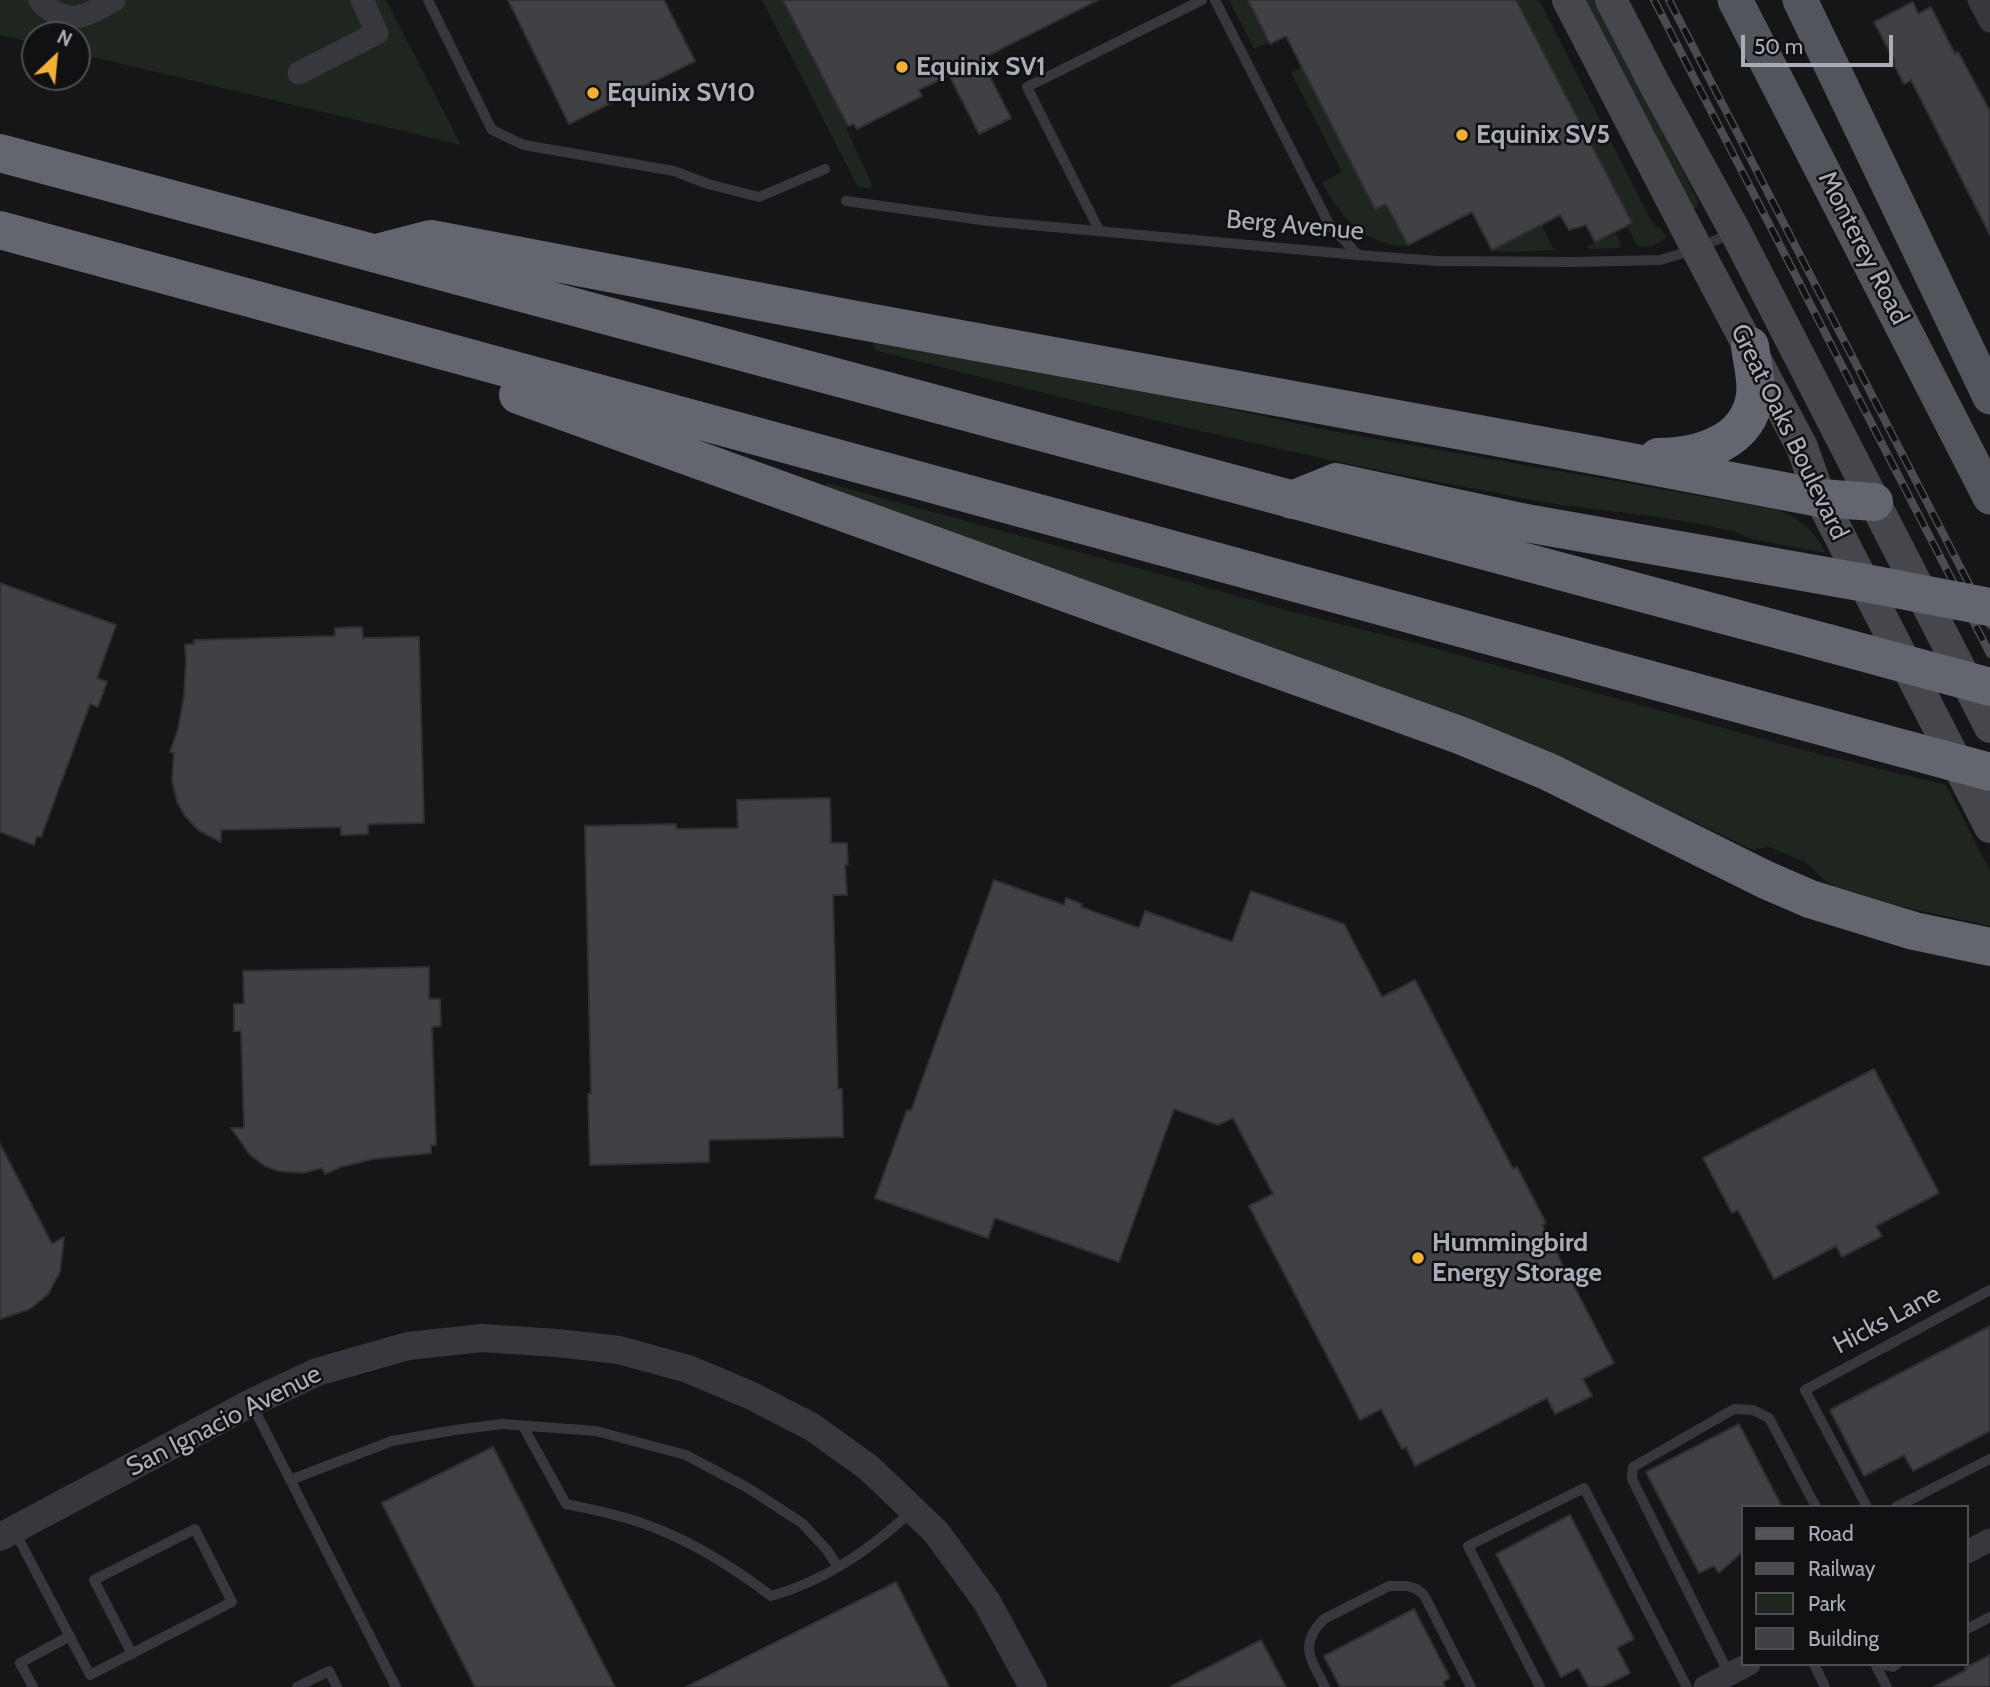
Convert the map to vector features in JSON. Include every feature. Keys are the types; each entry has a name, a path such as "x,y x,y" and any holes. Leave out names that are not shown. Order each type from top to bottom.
{"highway":[{"path":"0,153 1990,687"},
{"path":"0,230 1990,772"},
{"path":"375,254 431,239 1819,499 1874,502"},
{"path":"1599,456 1677,457 1704,451 1728,440 1750,416 1755,398 1756,380 1749,346"},
{"path":"456,353 517,395 1462,736 1549,772 1766,880 1810,899 1913,931 1990,947"},
{"path":"1292,500 1336,482 1525,523 1990,607"}],"main road":[{"name":"Great Oaks Boulevard","path":"1568,0 1802,447 1819,499 1990,827"},
{"name":"Great Oaks Boulevard","path":"1611,0 1654,85 1735,231 1990,726"},
{"name":"Monterey Road","path":"1735,0 1990,497"},
{"name":"Monterey Road","path":"1800,0 1990,397"}],"street":[{"path":"40,0 43,6 62,16 78,18 114,0"},
{"path":"299,73 377,33 362,0"},
{"path":"1979,0 1990,22"},
{"name":"San Ignacio Avenue","path":"7,1533 251,1403 317,1372 408,1346 482,1338 619,1350 688,1369 752,1396 812,1427 869,1468 936,1532 987,1602 1033,1687"},
{"path":"1969,1551 1990,1540"},
{"path":"1705,1687 1739,1669"}],"lane":[{"path":"428,0 492,130 524,145 674,171 708,184 759,197 825,169"},
{"path":"1099,230 1027,87 1202,0"},
{"path":"1215,0 1329,224 1358,255"},
{"name":"Berg Avenue","path":"846,201 988,220 1438,261 1660,260 1697,249 1735,231"},
{"name":"Hicks Lane","path":"1866,1505 1805,1390 1990,1290"},
{"path":"251,1403 396,1687"},
{"path":"1739,1669 1632,1479 1633,1467 1734,1409 1753,1410 1769,1418 1815,1505"},
{"path":"290,1480 392,1441 502,1424 596,1432 686,1455 748,1488 802,1522 838,1567"},
{"path":"523,1426 566,1504 641,1522 700,1550 771,1596 788,1591 864,1552 913,1510"},
{"path":"1900,1505 1990,1459"},
{"path":"1540,1687 1468,1546 1584,1488 1687,1687"},
{"path":"7,1533 70,1636 90,1675 132,1654 232,1602 195,1530 94,1580 132,1654"},
{"path":"1325,1687 1308,1653 1309,1640 1317,1626 1324,1619 1390,1586 1407,1586 1424,1595 1471,1687"},
{"path":"1969,1628 1990,1617"},
{"path":"33,1687 20,1663 70,1636"},
{"path":"1815,1666 1825,1687"},
{"path":"1879,1666 1887,1687"},
{"path":"297,1687 329,1671 337,1687"}],"green space":[{"path":"0,0 386,0 461,145 91,56 91,21 21,21 21,40 0,35"},
{"path":"762,0 783,0 848,126 846,128 872,184 871,189 858,187"},
{"path":"1229,0 1248,0 1269,42 1254,49"},
{"path":"1517,0 1539,0 1653,224 1661,229 1666,238 1653,246 1640,247 1636,244 1628,227 1633,224"},
{"path":"1584,0 1594,0 1699,203 1696,208 1692,208"},
{"path":"1302,67 1375,208 1386,204 1408,245 1391,244 1364,234 1348,220 1322,183 1342,172 1291,73"},
{"path":"1542,225 1554,250 1492,250"},
{"path":"1616,233 1621,244 1618,248 1591,249 1586,245 1592,245"},
{"path":"873,339 1332,431 1774,509 1805,525 1826,553 1751,539 1706,525 1533,500 1246,441 874,350"},
{"path":"827,483 1807,751 1946,785 1990,871 1990,926 1896,905 1837,887 1823,879 1805,862 1769,847 1753,850 1622,787 822,499"}],"building":[{"name":"Equinix SV10","path":"508,0 664,0 695,61 569,124"},
{"name":"Equinix SV1","path":"783,0 1098,0 981,59 1011,118 979,134 949,75 919,90 922,96 857,129 854,124 848,126"},
{"name":"Equinix SV5","path":"1248,0 1516,0 1632,223 1595,242 1586,225 1569,230 1560,215 1492,250 1472,212 1408,245 1386,204 1375,209 1286,36 1270,44"},
{"path":"1913,2 1918,14 1931,7 1955,54 1958,52 1990,111 1990,235 1911,80 1904,84 1874,22"},
{"path":"0,583 116,625 97,678 107,682 98,707 90,704 41,837 37,836 34,845 0,832"},
{"path":"362,627 363,638 419,637 424,823 368,824 368,834 341,835 341,827 221,830 221,842 198,830 177,802 172,780 174,753 170,752 178,729 184,696 185,645 194,644 194,640 335,636 335,628"},
{"path":"830,798 831,843 847,843 848,865 845,865 847,895 833,895 838,1089 842,1089 843,1137 709,1140 709,1162 590,1165 585,826 676,824 676,829 738,828 737,800"},
{"path":"994,880 1064,905 1066,898 1082,904 1081,907 1139,928 1145,911 1232,942 1251,891 1344,924 1382,997 1415,980 1513,1169 1517,1167 1546,1223 1542,1225 1614,1363 1583,1379 1592,1396 1555,1414 1547,1398 1415,1466 1406,1447 1402,1449 1381,1409 1360,1420 1249,1206 1273,1194 1233,1118 1218,1125 1174,1109 1119,1262 995,1218 988,1238 875,1198 907,1110 911,1111"},
{"path":"429,967 429,999 440,999 441,1026 432,1027 436,1145 431,1145 431,1153 373,1159 325,1174 322,1168 302,1173 278,1171 265,1166 250,1155 231,1128 244,1128 241,1031 234,1031 234,1004 244,1004 243,971"},
{"path":"1874,1069 1939,1193 1876,1226 1882,1236 1842,1257 1836,1246 1774,1279 1738,1210 1732,1213 1703,1158"},
{"path":"0,1144 52,1244 64,1237 60,1272 48,1294 30,1309 0,1319"},
{"path":"1990,1326 1990,1431 1913,1471 1904,1455 1864,1476 1830,1410"},
{"path":"1739,1424 1781,1505 1742,1505 1742,1552 1719,1573 1714,1566 1699,1573 1646,1472"},
{"path":"493,1447 615,1687 475,1687 382,1503"},
{"path":"1570,1515 1634,1639 1617,1648 1630,1673 1602,1687 1589,1687 1578,1668 1561,1677 1496,1554"},
{"path":"896,1582 949,1687 686,1687"},
{"path":"1414,1609 1450,1678 1443,1682 1445,1687 1340,1687 1324,1656"},
{"path":"1261,1640 1286,1687 1170,1687"},
{"path":"1990,1655 1990,1687 1934,1687 1966,1670"}],"railway":[{"path":"1654,0 1990,654"},
{"path":"1669,0 1990,625"}],"place":[{"name":"Equinix SV1","path":"902,67"},
{"name":"Equinix SV10","path":"593,93"},
{"name":"Equinix SV5","path":"1462,135"},
{"name":"Hummingbird Energy Storage","path":"1418,1258"}]}
